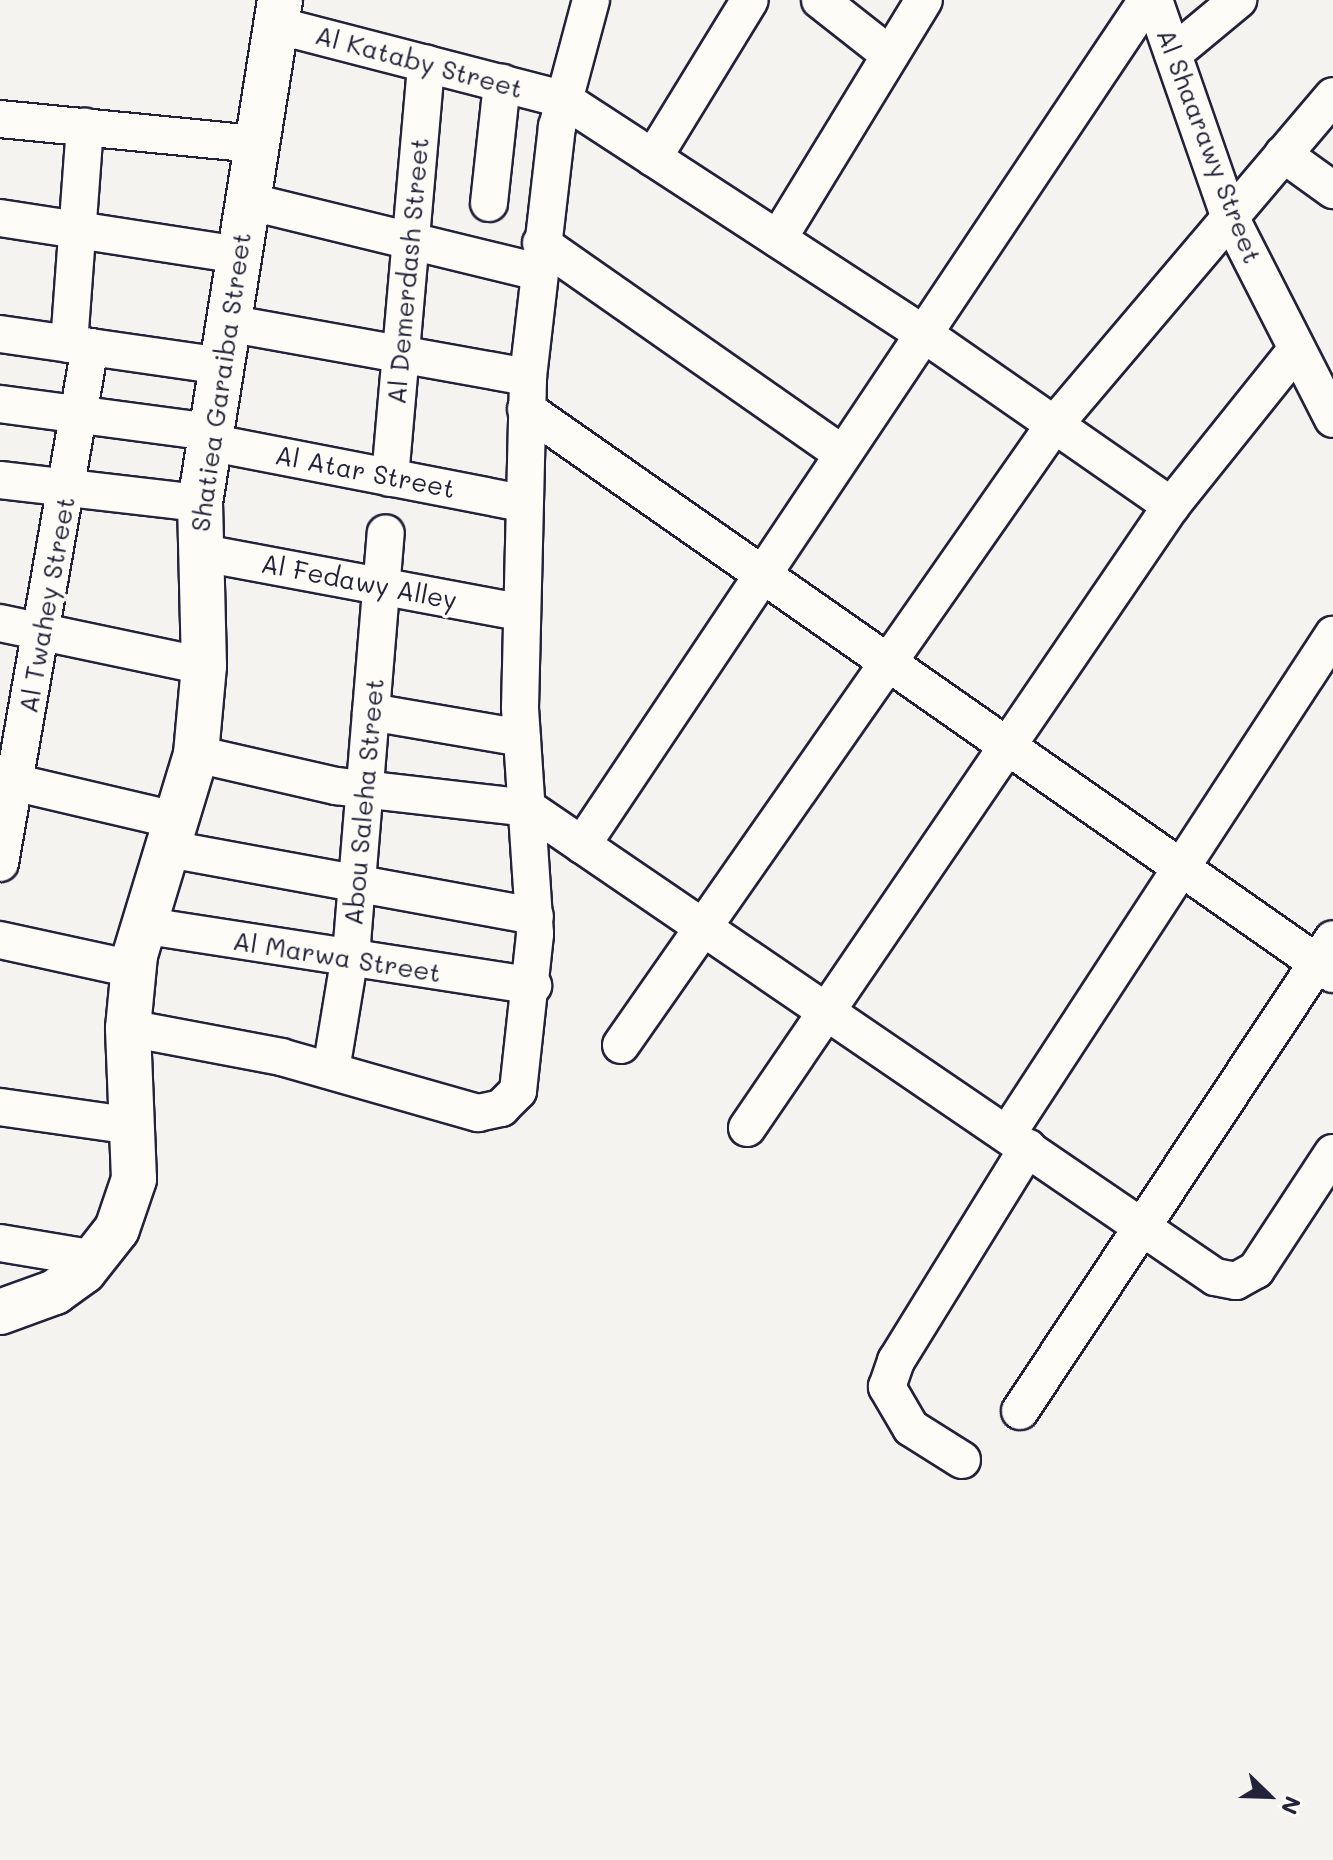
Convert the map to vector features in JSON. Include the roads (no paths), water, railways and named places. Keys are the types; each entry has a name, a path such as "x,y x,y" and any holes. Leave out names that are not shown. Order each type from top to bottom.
{"street":[{"path":"128,1028 331,1070 470,1112 501,1108 524,1076 533,986 535,916 522,738 520,612 527,393 540,258 563,99 591,0"},
{"path":"653,158 750,0"},
{"path":"820,0 890,55"},
{"path":"778,239 924,0"},
{"path":"582,845 839,452 1147,0"},
{"name":"Al Shaarawy Street","path":"1154,0 1228,213 1295,351 1333,419"},
{"path":"1173,54 1238,0"},
{"name":"Al Kataby Street","path":"278,12 426,64 563,99 921,332 1171,506"},
{"name":"Shatiea Garaiba Street","path":"0,1312 55,1292 96,1259 131,1196 134,1126 128,1028 133,969 141,925 174,835 196,754 204,666 198,552 200,503 278,12"},
{"name":"Al Demerdash Street","path":"390,478 426,64"},
{"path":"489,203 502,83"},
{"path":"621,1045 1054,425 1228,213 1333,96"},
{"path":"0,119 256,144"},
{"name":"Al Twahey Street","path":"0,863 8,781 43,631 80,415 85,127"},
{"path":"1283,154 1333,190"},
{"path":"247,201 411,241 540,258 839,452"},
{"path":"0,218 239,255"},
{"path":"227,323 401,354 527,393 762,574 1182,866 1328,959 1142,1226 1020,1411"},
{"path":"0,334 221,366"},
{"path":"747,1128 831,1014 1171,506 1295,351"},
{"name":"Al Atar Street","path":"0,404 209,437 390,478 522,503"},
{"path":"0,480 200,503"},
{"name":"Abou Saleha Street","path":"331,1070 350,962 386,533"},
{"name":"Al Fedawy Alley","path":"198,552 520,612"},
{"path":"0,623 204,666"},
{"path":"962,1460 911,1428 887,1387 896,1361 1018,1140 1182,866 1333,635"},
{"path":"371,712 522,738"},
{"path":"196,754 365,791 528,808 1215,1277 1236,1281 1256,1270 1333,1153"},
{"path":"8,781 174,835 357,887 535,916"},
{"name":"Al Marwa Street","path":"141,925 350,962 533,986"},
{"path":"0,940 133,969"},
{"path":"0,1107 134,1126"},
{"path":"0,1243 96,1259"}]}
